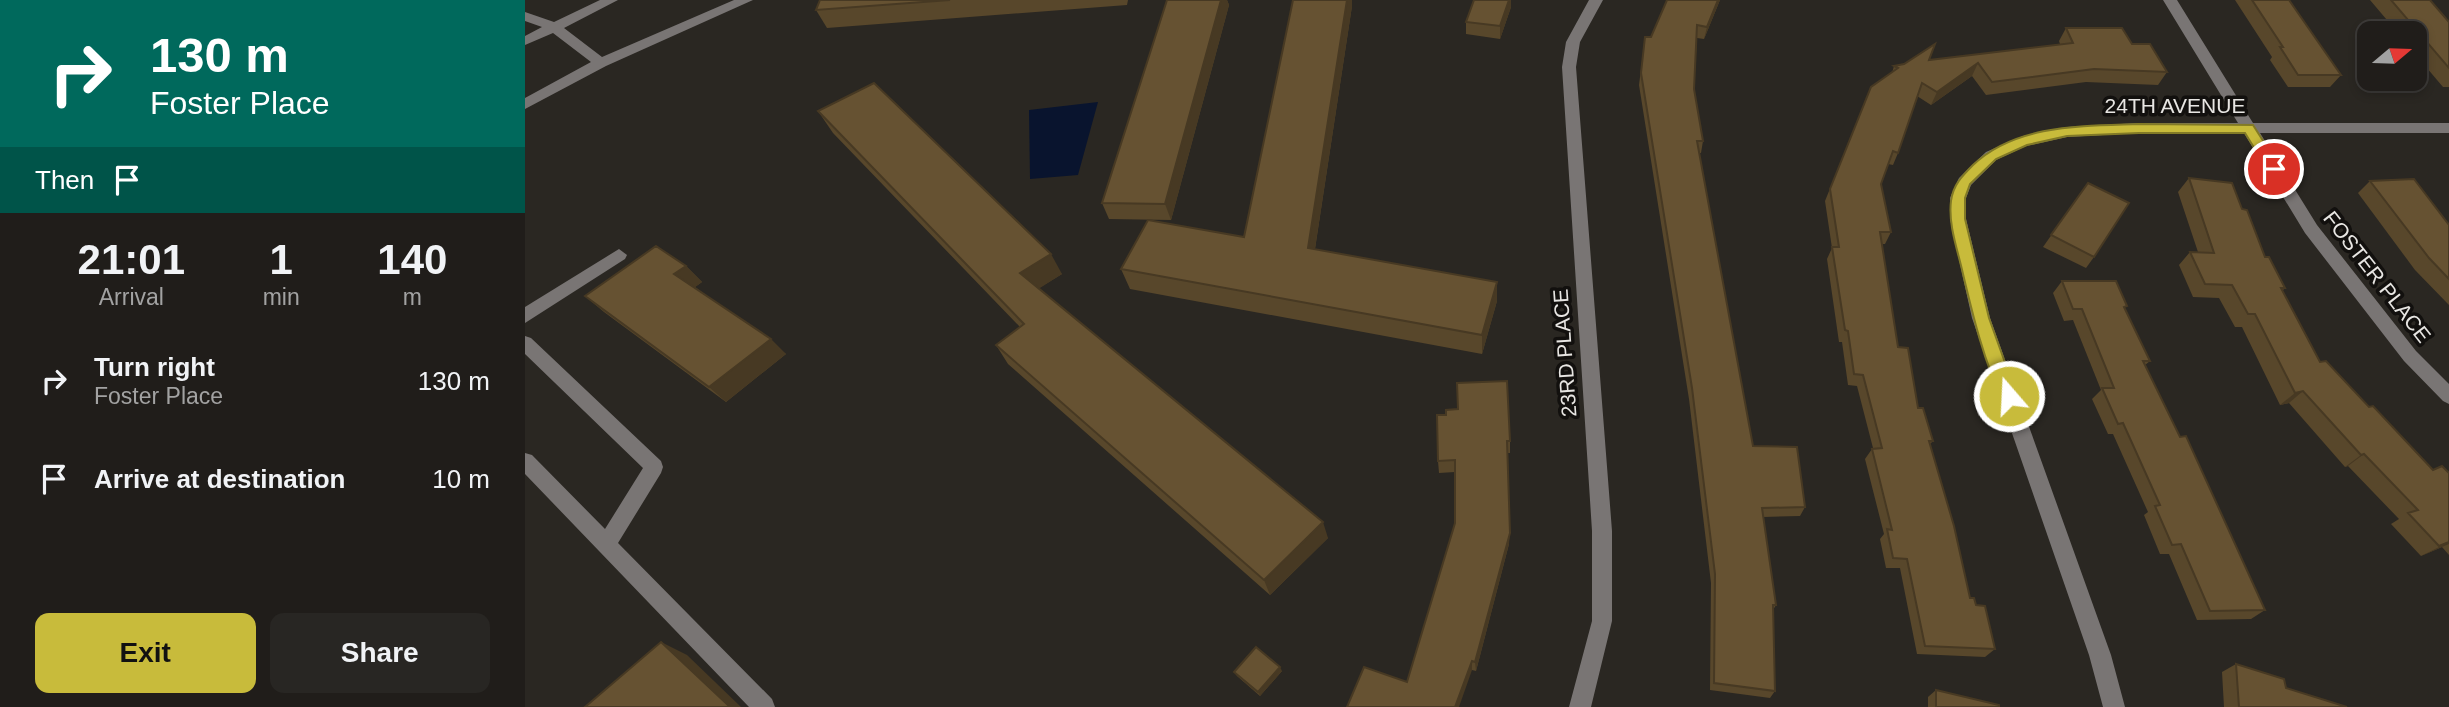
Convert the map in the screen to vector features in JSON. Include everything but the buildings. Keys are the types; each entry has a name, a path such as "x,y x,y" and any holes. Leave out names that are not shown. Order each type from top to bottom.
{"street":[{"path":"525,41 611,0"},
{"path":"525,104 601,63 746,0"},
{"name":"23RD PLACE","path":"1580,707 1602,621 1602,531 1569,67 1573,43 1596,0"},
{"name":"FOSTER PLACE","path":"2169,0 2327,250 2410,356 2449,396"},
{"path":"525,16 552,26 601,63"},
{"name":"24TH AVENUE","path":"2114,707 2100,655 1982,318 1958,219 1958,198 1964,182 1991,156 2035,138 2088,130 2449,128"},
{"path":"525,316 619,256"},
{"path":"525,343 654,467 606,545"},
{"path":"525,461 764,707"}],"water":[{"path":"1098,102 1078,175 1030,179 1029,110"}],"route":[{"path":"2009,396 1982,318 1958,219 1958,198 1964,182 1991,156 2023,141 2067,132 2139,128 2249,129 2274,169"}]}
